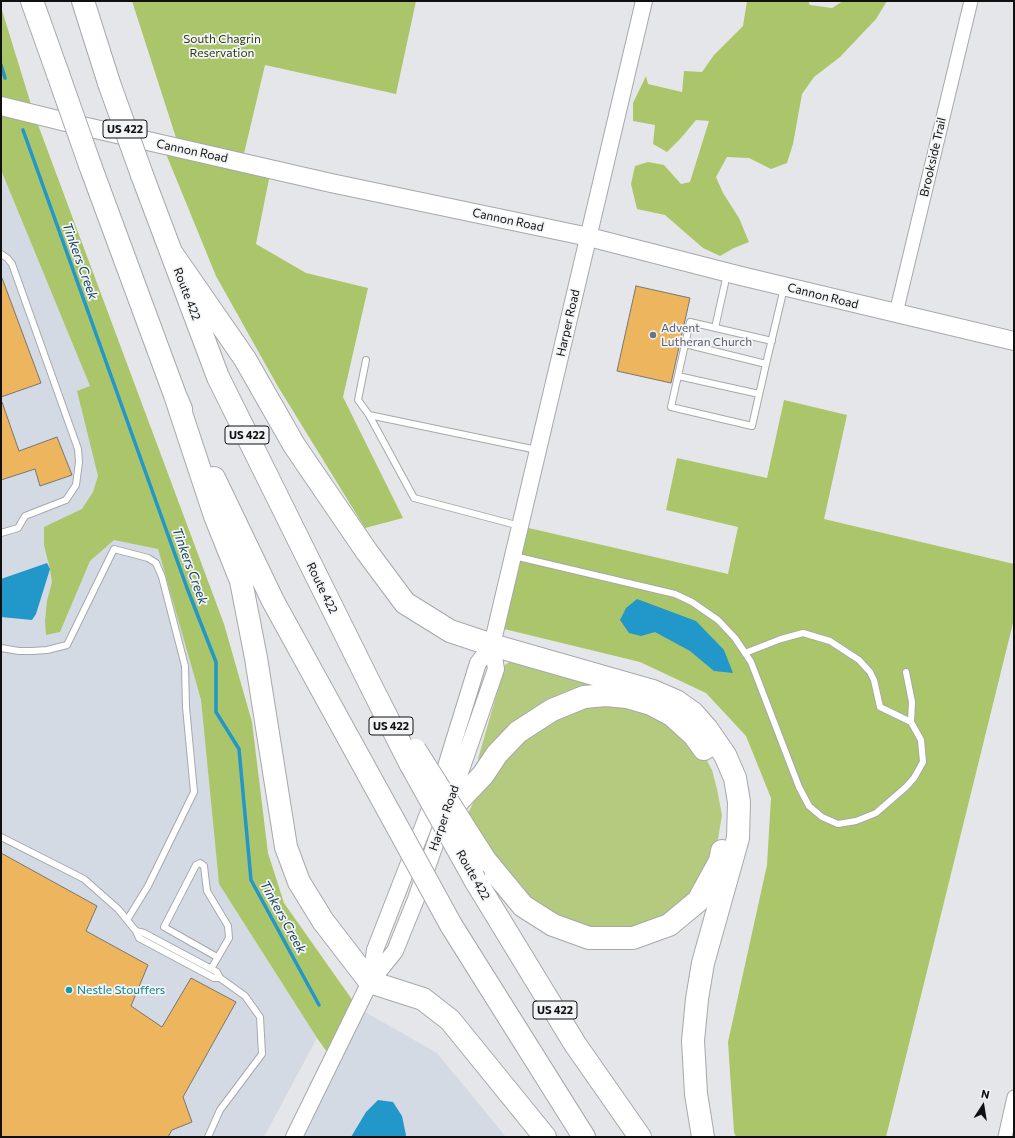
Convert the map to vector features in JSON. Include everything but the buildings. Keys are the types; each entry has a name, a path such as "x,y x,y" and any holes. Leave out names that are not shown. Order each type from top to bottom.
{"highway":[{"path":"32,1 90,165 175,395 215,516 241,580 256,658 286,847 299,882 324,921 370,982 423,999 450,1020 546,1137"},
{"name":"Route 422","path":"82,1 108,83 218,377 371,686 413,757 475,880 575,1044 640,1137"},
{"path":"172,255 245,359 294,445 367,552 405,603 450,631 492,645 653,691 676,701 693,714 707,729 725,755 735,778 739,802 738,838 704,964 697,999 693,1041 696,1094 703,1137"},
{"path":"175,395 273,601 451,925 584,1137"},
{"path":"413,757 484,860 523,906 553,925 589,938 633,938 669,925 698,901 720,861 728,818 724,792 717,766 694,735 672,715 651,704 627,697 606,695 584,697 552,710 518,732 497,754 482,775 445,815"}],"main road":[{"name":"Cannon Road","path":"1,106 331,183 589,237 784,286 1014,341"}],"street":[{"name":"Harper Road","path":"294,1137 370,982 395,951 416,899 496,669 492,645 644,1"},
{"name":"Brookside Trail","path":"896,313 971,1"},
{"name":"Harper Road","path":"370,982 375,950 444,773 478,663 492,645"},
{"path":"1005,1137 1014,1097"}],"lane":[{"path":"1,254 12,264 78,448 79,462 76,485 66,500 25,516 18,528 1,532"},
{"path":"716,328 727,272"},
{"path":"772,341 690,322 671,407 752,426 772,341 784,286"},
{"path":"685,344 766,364"},
{"path":"366,360 358,400 368,415 414,498 520,526"},
{"path":"678,376 759,394"},
{"path":"368,415 538,450"},
{"path":"1,648 19,651 47,650 67,645 114,549 148,558 156,563 162,577 185,666 186,707 194,792 148,886 127,920"},
{"path":"513,556 675,594 692,602 718,620 735,638 751,662 808,806 822,817 838,824 856,821 876,813 906,787 914,778 923,762 921,740 912,722 912,702 906,672"},
{"path":"745,653 781,639 803,633 830,641 859,660 870,672 874,680 880,707 912,722"},
{"path":"1,837 84,879 118,909 139,938 214,978 220,978"},
{"path":"211,969 229,938 228,926 207,891 204,866 200,863 196,865 164,927 217,957"},
{"path":"136,932 144,933 217,972 220,978 245,996 260,1017 262,1054 220,1110 208,1137"}],"shaded area":[{"path":"1,170 160,555 201,700 219,884 317,1038 264,1137 1,1137"},
{"path":"358,1008 437,1053 506,1137 294,1137"}],"green space":[{"name":"South Chagrin Reservation","path":"132,1 416,1 396,94 265,65 242,162 271,169 256,244 306,273 368,288 343,397 403,518 365,528 277,385 216,276 162,144 179,147"},
{"path":"747,1 808,1 810,5 832,8 843,1 887,1 876,19 840,57 814,77 802,94 793,144 787,163 771,169 749,158 727,157 716,177 723,193 739,218 749,242 720,256 703,248 665,215 637,209 631,184 635,166 648,162 664,165 681,184 690,182 709,121 696,120 667,152 653,144 655,125 633,121 633,103 646,76 648,84 682,92 684,71 702,72 714,55 743,26"},
{"path":"1,7 34,114 224,624 252,722 268,853 284,903 358,1008 332,1059 317,1038 219,884 201,700 158,549 114,540 90,561 60,632 46,635 45,621 47,601 52,582 44,545 44,527 82,509 93,492 98,476 77,391 90,386 1,170"},
{"path":"784,400 847,415 824,519 1014,564 1014,619 886,1137 736,1137 734,1132 728,1042 767,865 771,798 746,736 706,693 640,662 496,627 520,526 728,574 738,527 666,510 677,458 767,478"},
{"path":"512,660 606,681 484,762 478,759 505,665"},
{"path":"586,701 651,709 702,751 712,770 717,789 722,815 717,845 691,893 672,910 658,919 630,929 594,931 554,918 521,893 466,817 484,782 500,756"}],"water":[{"path":"47,563 50,569 36,614 32,620 1,617 1,579"},
{"path":"637,599 696,621 724,650 733,673 714,671 690,651 655,632 641,636 629,633 620,620 626,608"},
{"path":"378,1100 393,1102 402,1116 406,1135 405,1137 351,1137 366,1112"}],"waterway":[{"name":"Tinkers Creek","path":"1,65 5,78"},
{"name":"Tinkers Creek","path":"23,130 187,588 216,662 216,712 239,749 251,880 319,1005"}],"place":[{"name":"Advent Lutheran Church","path":"653,335"},
{"name":"Nestle Stouffers","path":"69,990"}]}
